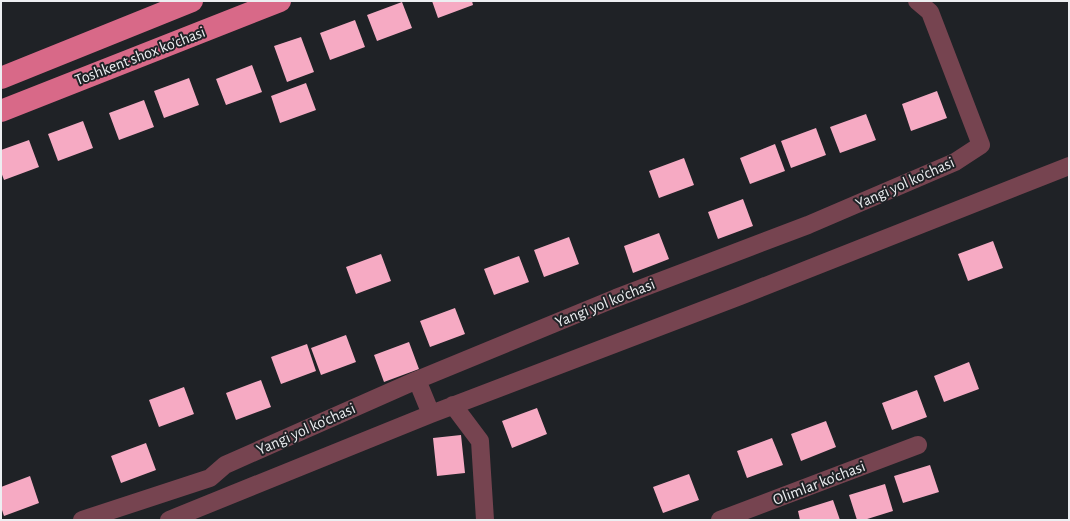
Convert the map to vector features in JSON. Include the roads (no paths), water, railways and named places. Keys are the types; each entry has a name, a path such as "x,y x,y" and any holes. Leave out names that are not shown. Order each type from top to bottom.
{"highway":[{"name":"Toshkent shox ko'chasi","path":"1,78 192,1"},
{"name":"Toshkent shox ko'chasi","path":"1,111 280,1"}],"street":[{"name":"Yangi yol ko'chasi","path":"82,520 210,478 224,465 417,380 616,298 808,225 955,162 980,145 930,12 917,1"},
{"path":"169,520 431,414 740,296 1069,166"},
{"path":"417,380 431,414"},
{"path":"453,406 480,441 485,520"},
{"name":"Olimlar ko'chasi","path":"720,520 918,445"}]}
